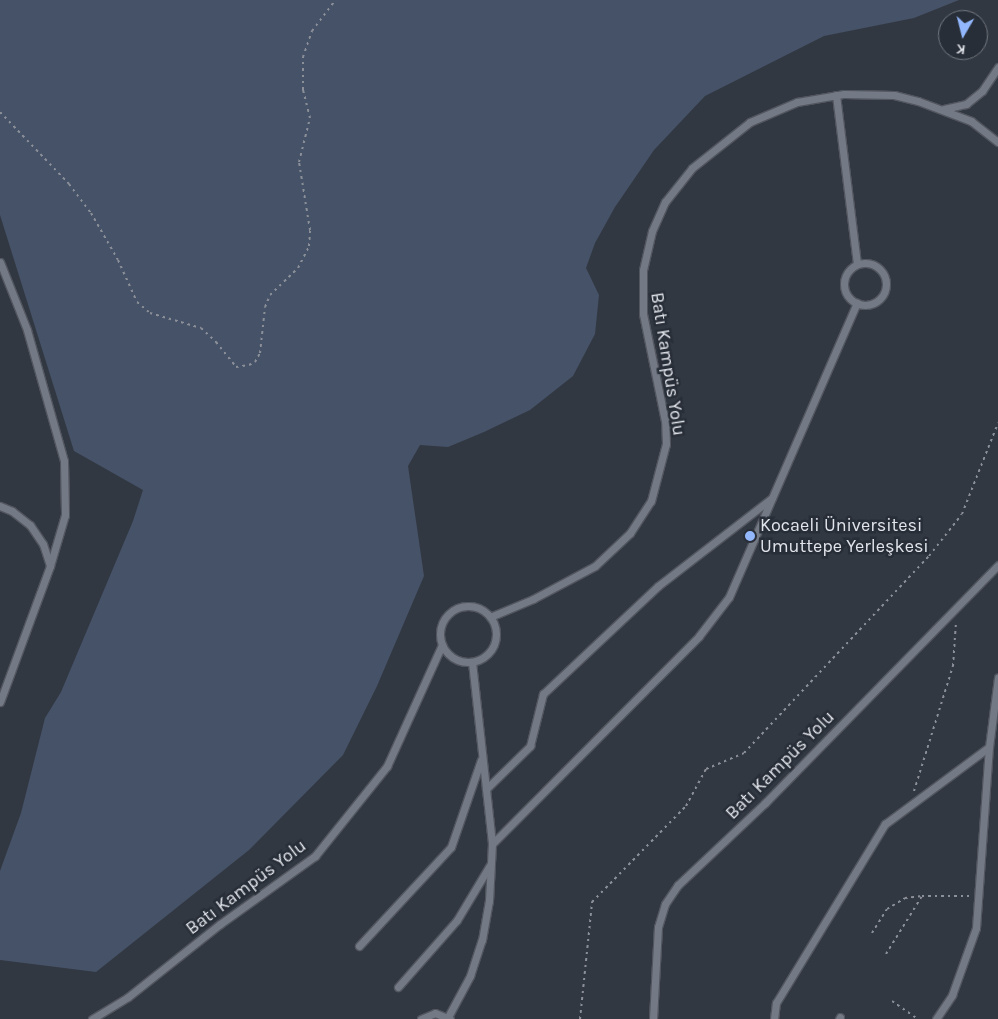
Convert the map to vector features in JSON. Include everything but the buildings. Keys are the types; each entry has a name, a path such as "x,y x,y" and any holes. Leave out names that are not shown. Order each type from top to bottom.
{"lane":[{"path":"942,109 966,104 982,91 998,67"},
{"path":"836,95 857,264 844,280 846,294 857,303 877,301 886,283 877,266 857,264"},
{"name":"Batı Kampüs Yolu","path":"92,1019 128,997 220,924 315,856 388,766 442,646 441,626 452,611 470,606 480,608 490,617 533,599 595,566 630,533 651,501 666,444 665,421 641,297 645,254 665,202 692,168 750,122 797,102 836,95 894,95 942,109 971,121 998,142"},
{"path":"0,262 28,330 64,461 65,516 50,566 0,702"},
{"path":"492,844 717,616 729,597 857,303"},
{"path":"486,789 530,746 543,694 658,586 773,498"},
{"path":"0,506 12,511 30,525 43,544 50,566"},
{"name":"Batı Kampüs Yolu","path":"653,1019 658,927 665,904 678,884 765,803 998,565"},
{"path":"442,646 454,659 472,662 481,660 494,647 497,630 490,617"},
{"path":"422,1019 435,1013 449,1018 470,976 482,940 489,901 492,844 472,662"},
{"path":"936,1019 952,995 976,928 989,747 998,678"},
{"path":"774,1019 776,1003 885,824 989,747"},
{"path":"359,946 451,847 482,758"},
{"path":"398,987 457,920 491,863"}],"path":[{"path":"0,112 69,184 91,214 118,260 137,302 150,313 200,328 216,342 236,367 249,365 256,362 260,353 265,307 270,295 298,268 309,246 310,230 299,162 310,118 303,90 303,57 312,31 335,0"},
{"path":"580,1019 592,902 686,806 706,769 744,753 929,556 962,514 998,423"},
{"path":"909,806 953,666 956,619"},
{"path":"872,933 887,910 905,898 922,896 978,896"},
{"path":"886,954 922,896"},
{"path":"892,1000 918,1019"}],"shaded area":[{"path":"0,0 959,0 914,18 824,36 705,96 654,150 615,207 595,243 586,268 599,295 595,334 573,376 530,410 484,432 448,447 420,445 408,466 424,576 377,686 343,755 249,850 96,972 0,960 0,871 21,813 45,718 61,692 133,521 143,490 74,451 0,215"}],"place":[{"name":"Kocaeli Üniversitesi Umuttepe Yerleşkesi","path":"750,536"}]}
